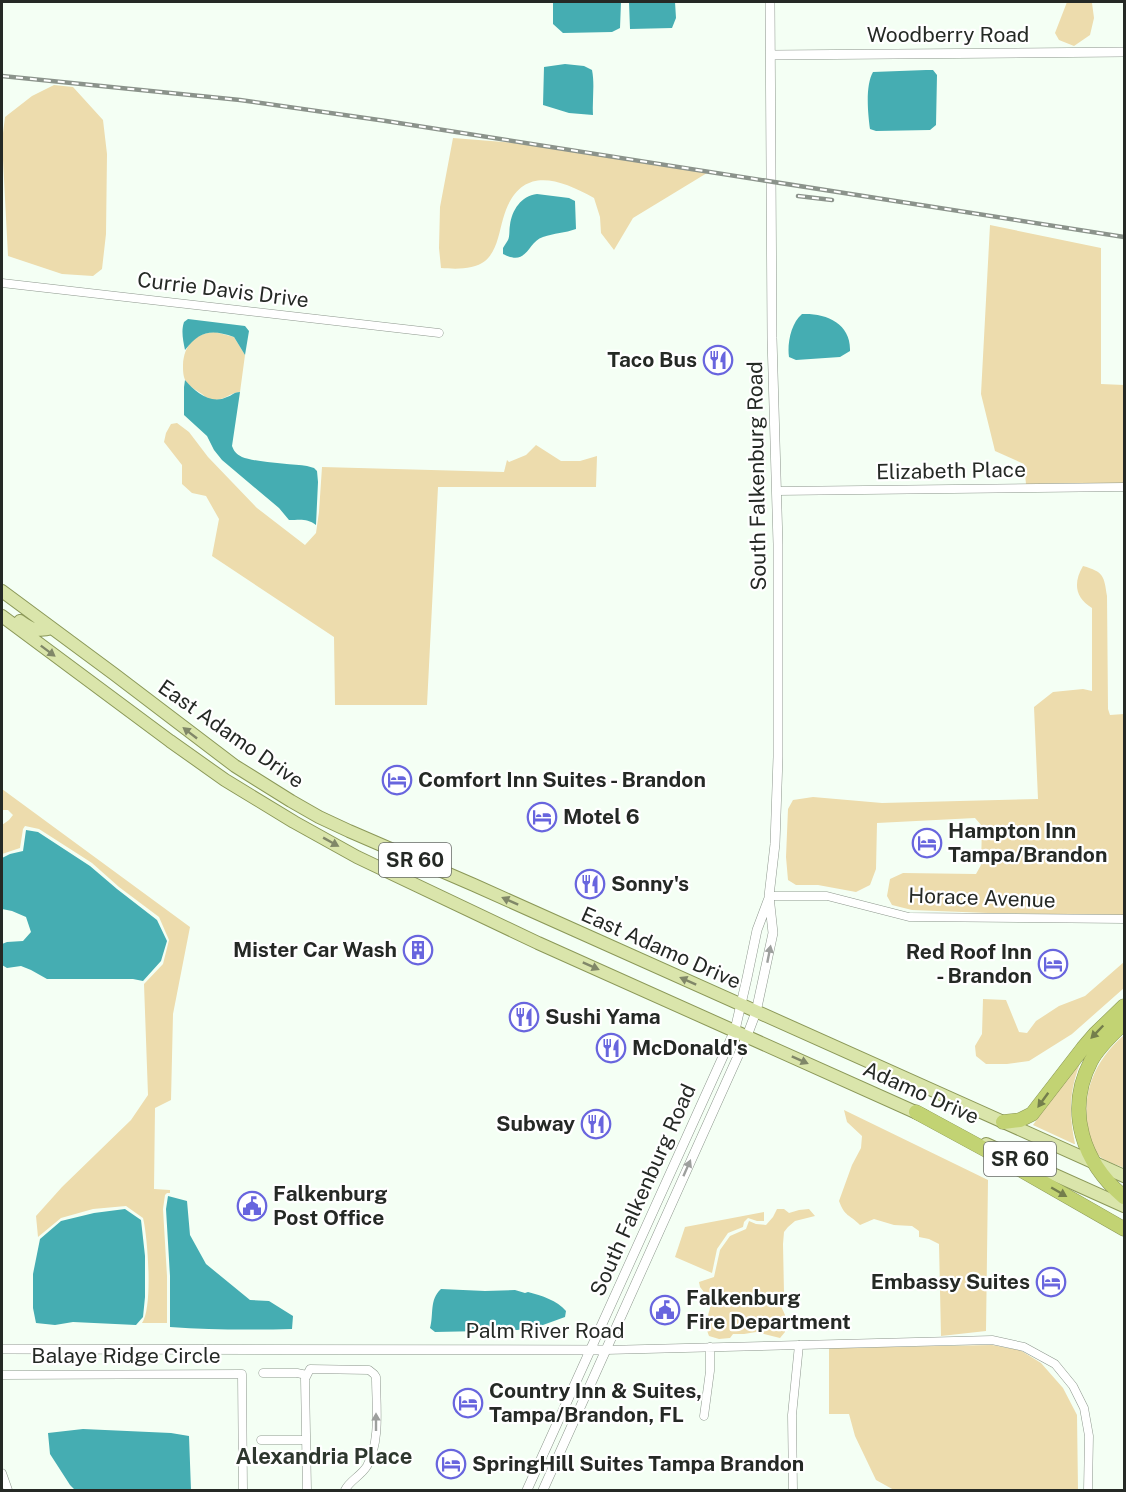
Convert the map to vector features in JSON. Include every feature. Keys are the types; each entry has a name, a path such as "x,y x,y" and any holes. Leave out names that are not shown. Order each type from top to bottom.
{"highway":[{"path":"1003,1122 1020,1120 1032,1114 1083,1047 1125,1006"},
{"path":"1125,1023 1111,1035 1091,1062 1082,1088 1079,1106 1081,1129 1093,1162 1106,1179 1125,1197"},
{"path":"916,1112 1122,1227"}],"main road":[{"name":"East Adamo Drive","path":"5,596 52,628 235,766 291,801 331,823 741,1005"},
{"path":"3,617 14,617 36,630 52,628"},
{"name":"SR 60","path":"3,617 225,780 294,822 391,874 741,1033"},
{"path":"123,707 131,706 138,709 220,767 230,769 235,766"},
{"path":"225,780 240,782 312,824 321,826 331,823"},
{"name":"Adamo Drive","path":"741,1005 1125,1176"},
{"name":"Adamo Drive","path":"741,1033 1125,1206"}],"street":[{"name":"South Falkenburg Road","path":"527,1491 659,1198 741,1033 756,1011 773,933 770,896 775,844 778,757 777,491 772,327 770,2"},
{"name":"Woodberry Road","path":"772,54 1125,52"},
{"name":"Currie Davis Drive","path":"2,283 439,333"},
{"name":"Elizabeth Place","path":"777,491 1125,487"},
{"name":"South Falkenburg Road","path":"543,1491 671,1204 741,1033 741,1005 757,930 770,896"},
{"name":"Horace Avenue","path":"770,896 827,896 909,916 1125,920"},
{"path":"659,1198 671,1204"},
{"path":"620,1284 634,1289"},
{"name":"Palm River Road","path":"2,1349 606,1350 992,1340 1024,1347 1055,1364 1073,1386 1084,1408 1089,1436 1088,1491"},
{"path":"793,1491 792,1415 799,1345"},
{"path":"704,1416 710,1371 710,1347"},
{"path":"307,1491 305,1379 310,1369 365,1370 372,1372 376,1377 376,1441 364,1470 352,1480 345,1491"},
{"path":"263,1373 308,1375"},
{"name":"Balaye Ridge Circle","path":"2,1375 242,1374 243,1491"},
{"path":"261,1440 306,1440"},
{"path":"2,1473 8,1491"}],"shaded area":[{"path":"1067,2 1092,3 1094,18 1090,35 1074,46 1059,40 1055,33"},
{"path":"54,85 73,87 103,120 107,154 106,234 102,269 93,276 62,274 8,256 2,141 5,117 32,96"},
{"path":"453,138 527,144 707,173 633,218 614,250 601,233 600,217 594,198 580,190 552,181 540,180 528,183 518,190 510,202 495,247 485,261 458,269 441,268 440,207"},
{"path":"990,225 1101,248 1101,384 1124,385 1124,483 1026,484 1024,464 995,451 981,394"},
{"path":"215,332 234,337 245,355 240,392 214,400 187,383 183,365 188,346 192,341 202,335"},
{"path":"177,423 189,432 208,457 257,508 305,545 316,533 322,467 504,472 507,460 509,462 526,455 536,445 561,461 580,461 597,456 596,487 438,487 427,705 335,705 334,637 212,556 219,519 206,496 192,493 182,484 182,465 164,442 171,424"},
{"path":"1083,566 1099,573 1105,584 1108,709 1110,715 1124,714 1124,915 912,910 892,905 887,896 890,879 903,873 976,874 981,865 982,826 975,818 877,823 876,869 870,885 856,892 818,885 796,885 788,880 786,857 788,809 793,800 813,797 882,803 1038,799 1034,707 1053,692 1083,689 1092,691 1092,608 1082,600 1077,590 1078,578"},
{"path":"2,789 190,927 173,1014 171,1100 155,1108 154,1189 170,1190 170,1193 165,1195 163,1209 167,1323 142,1323 148,1303 148,1256 143,1218 126,1206 93,1209 61,1218 38,1237 36,1216 62,1187 131,1120 148,1095 144,984 163,964 169,940 159,917 92,863 39,829 25,826 20,848 2,854 2,825 13,815 8,810 2,810"},
{"path":"1124,962 1124,988 1072,1034 1029,1061 986,1064 976,1056 975,1046 982,1034 983,999 1006,1000 1019,1032 1027,1033 1036,1021 1059,1006 1085,996"},
{"path":"1124,1035 1124,1168 1104,1160 1095,1152 1089,1135 1086,1106 1097,1068"},
{"path":"1076,1064 1079,1066 1071,1104 1074,1144 1033,1125"},
{"path":"844,1110 988,1180 986,1331 941,1336 939,1244 919,1237 919,1231 912,1226 894,1225 874,1219 860,1225 843,1210 839,1201 861,1148 862,1136 847,1122"},
{"path":"777,1209 784,1209 789,1213 809,1209 815,1216 795,1221 784,1232 784,1293 781,1306 785,1315 785,1332 780,1338 756,1332 733,1334 730,1338 719,1339 709,1336 707,1322 711,1301 700,1287 699,1282 714,1277 720,1250 730,1236 746,1229 749,1221 766,1225"},
{"path":"764,1212 764,1221 748,1218 743,1227 728,1233 717,1249 712,1273 675,1257 685,1227"},
{"path":"992,1345 1020,1350 1041,1363 1063,1388 1077,1415 1078,1490 894,1490 876,1480 855,1436 849,1414 829,1414 829,1348"}],"water":[{"path":"553,2 621,2 620,28 612,32 563,33 553,24"},
{"path":"629,2 675,2 676,18 672,28 630,29"},
{"path":"565,64 584,66 592,70 593,115 569,113 543,105 544,67"},
{"path":"933,70 937,75 936,125 930,130 876,131 870,129 868,92 873,72"},
{"path":"537,194 569,198 575,201 576,229 543,237 518,258 503,254 515,209 526,198"},
{"path":"802,314 820,315 842,327 849,341 850,351 840,357 796,360 789,357 791,334"},
{"path":"188,319 245,326 249,331 245,355 234,337 219,333 201,335 185,350 183,329 184,322"},
{"path":"185,380 198,393 209,398 221,399 240,392 232,446 238,455 255,460 307,466 317,471 316,525 306,520 289,520 279,508 222,460 207,436 184,415"},
{"path":"26,830 38,832 90,866 157,920 167,941 161,961 143,981 47,979 21,966 7,968 2,965 2,944 23,941 31,932 26,917 2,909 2,858 23,851"},
{"path":"168,1196 187,1201 190,1235 206,1264 250,1300 269,1301 293,1316 292,1329 231,1330 170,1327 166,1209"},
{"path":"125,1209 141,1220 145,1256 143,1317 136,1325 36,1323 33,1308 33,1274 40,1239 61,1221"},
{"path":"441,1289 528,1292 554,1301 566,1311 565,1317 532,1329 526,1327 516,1330 435,1332 430,1328 435,1298"},
{"path":"83,1429 171,1433 189,1436 191,1490 75,1490 50,1454 48,1433"}],"railway":[{"path":"2,76 240,100 1124,237"},
{"path":"798,196 832,200"}],"place":[{"name":"Taco Bus","path":"718,360"},
{"name":"Comfort Inn Suites - Brandon","path":"397,780"},
{"name":"Motel 6","path":"542,817"},
{"name":"Hampton Inn Tampa/Brandon","path":"927,843"},
{"name":"Sonny's","path":"590,884"},
{"name":"Mister Car Wash","path":"418,950"},
{"name":"Red Roof Inn - Brandon","path":"1053,964"},
{"name":"Sushi Yama","path":"524,1017"},
{"name":"McDonald's","path":"611,1048"},
{"name":"Subway","path":"596,1124"},
{"name":"Falkenburg Post Office","path":"252,1206"},
{"name":"Embassy Suites","path":"1051,1282"},
{"name":"Falkenburg Fire Department","path":"665,1310"},
{"name":"Country Inn & Suites, Tampa/Brandon, FL","path":"468,1403"},
{"name":"SpringHill Suites Tampa Brandon","path":"451,1464"}],"district":[{"name":"Alexandria Place","path":"324,1456"}]}
